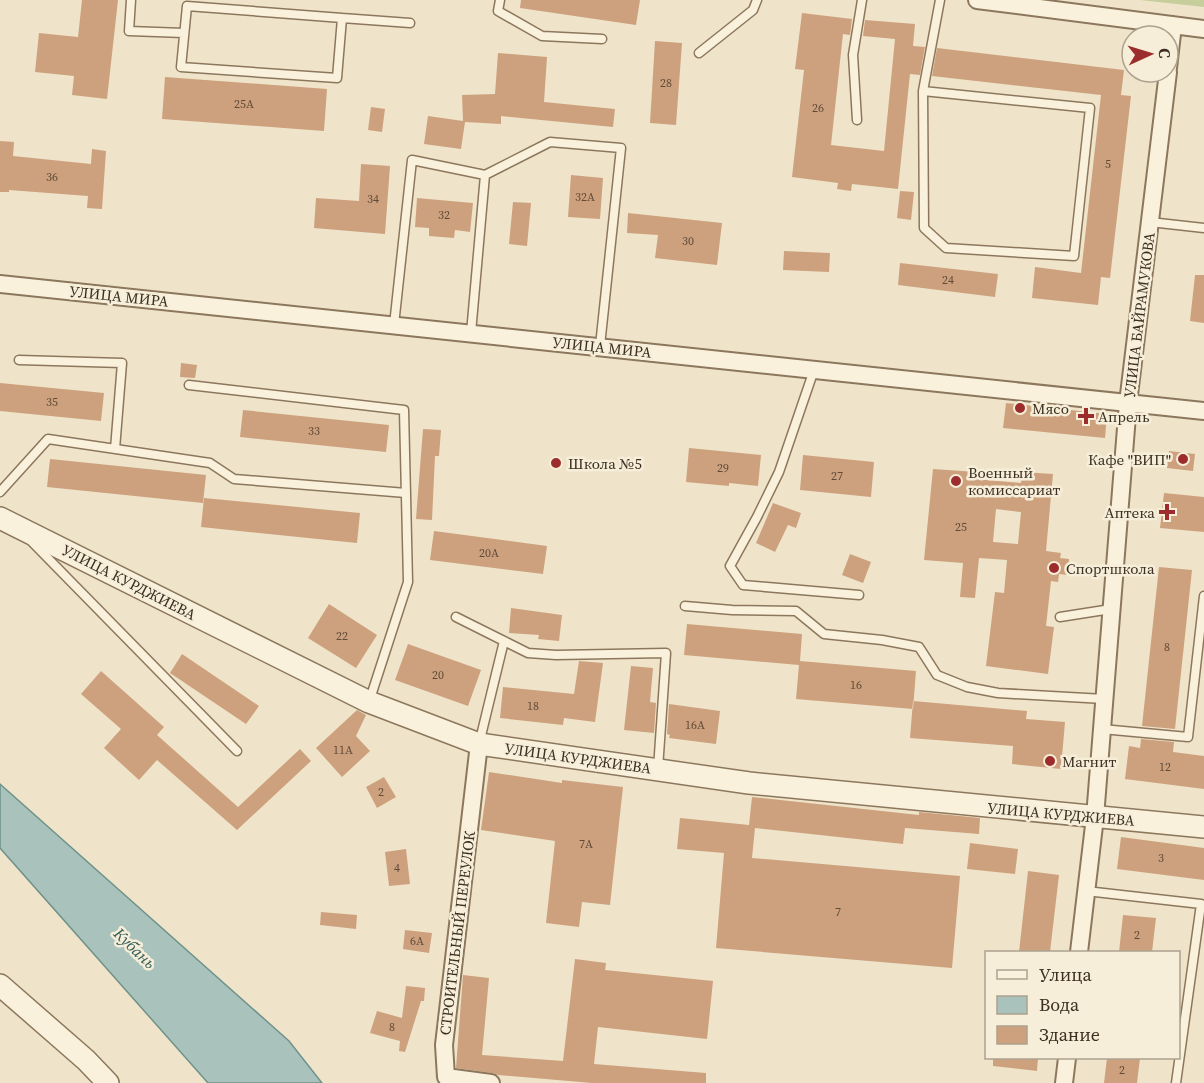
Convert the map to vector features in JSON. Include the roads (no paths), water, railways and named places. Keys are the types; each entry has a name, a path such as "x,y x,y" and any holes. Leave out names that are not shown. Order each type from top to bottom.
{"street":[{"path":"977,0 1165,24"},
{"path":"1180,26 1204,28"},
{"name":"УЛИЦА БАЙРАМУКОВА","path":"1079,951 1095,817 1128,403 1166,84"},
{"name":"УЛИЦА МИРА","path":"0,284 1204,411"},
{"name":"УЛИЦА КУРДЖИЕВА","path":"8,522 369,702 479,744 749,783 1204,827"},
{"name":"СТРОИТЕЛЬНЫЙ ПЕРЕУЛОК","path":"479,744 444,1045 447,1080 491,1083"},
{"path":"0,985 86,1060 108,1083"},
{"path":"1064,1083 1067,1059"}],"lane":[{"path":"131,0 129,31 184,33"},
{"path":"500,0 498,11 542,36 602,39"},
{"path":"699,53 753,10 757,0"},
{"path":"857,120 853,55 862,0"},
{"path":"923,91 1090,108 1074,256 946,248 924,228 923,91 940,0"},
{"path":"342,18 337,78 181,67 187,6 410,23"},
{"path":"394,326 412,160 486,175 550,142 621,148 600,346"},
{"path":"471,333 486,175"},
{"path":"1150,222 1204,228"},
{"path":"19,360 122,363 115,449"},
{"path":"814,370 779,472 758,517 730,566 743,585 859,595"},
{"path":"189,385 404,410 408,582 369,702"},
{"path":"0,492 48,439 210,463 234,480 406,493"},
{"path":"8,522 237,751"},
{"path":"1102,729 1188,737 1204,596"},
{"path":"685,606 732,610 796,611 824,634 882,640 919,647 937,675 967,687 998,693 1104,699"},
{"path":"1060,617 1112,609"},
{"path":"456,617 528,653 556,655 666,653 658,770"},
{"path":"479,744 504,641"},
{"path":"1086,891 1203,904 1180,1056"},
{"path":"1176,1083 1180,1059"}],"water":[{"name":"Кубань","path":"0,784 289,1041 322,1083 208,1083 0,848"}],"place":[{"name":"Мясо","path":"1020,408"},
{"name":"Апрель","path":"1086,416"},
{"name":"Кафе \"ВИП\"","path":"1183,459"},
{"name":"Школа №5","path":"556,463"},
{"name":"Военный комиссариат","path":"956,481"},
{"name":"Аптека","path":"1167,512"},
{"name":"Спортшкола","path":"1054,568"},
{"name":"Магнит","path":"1050,761"}]}
